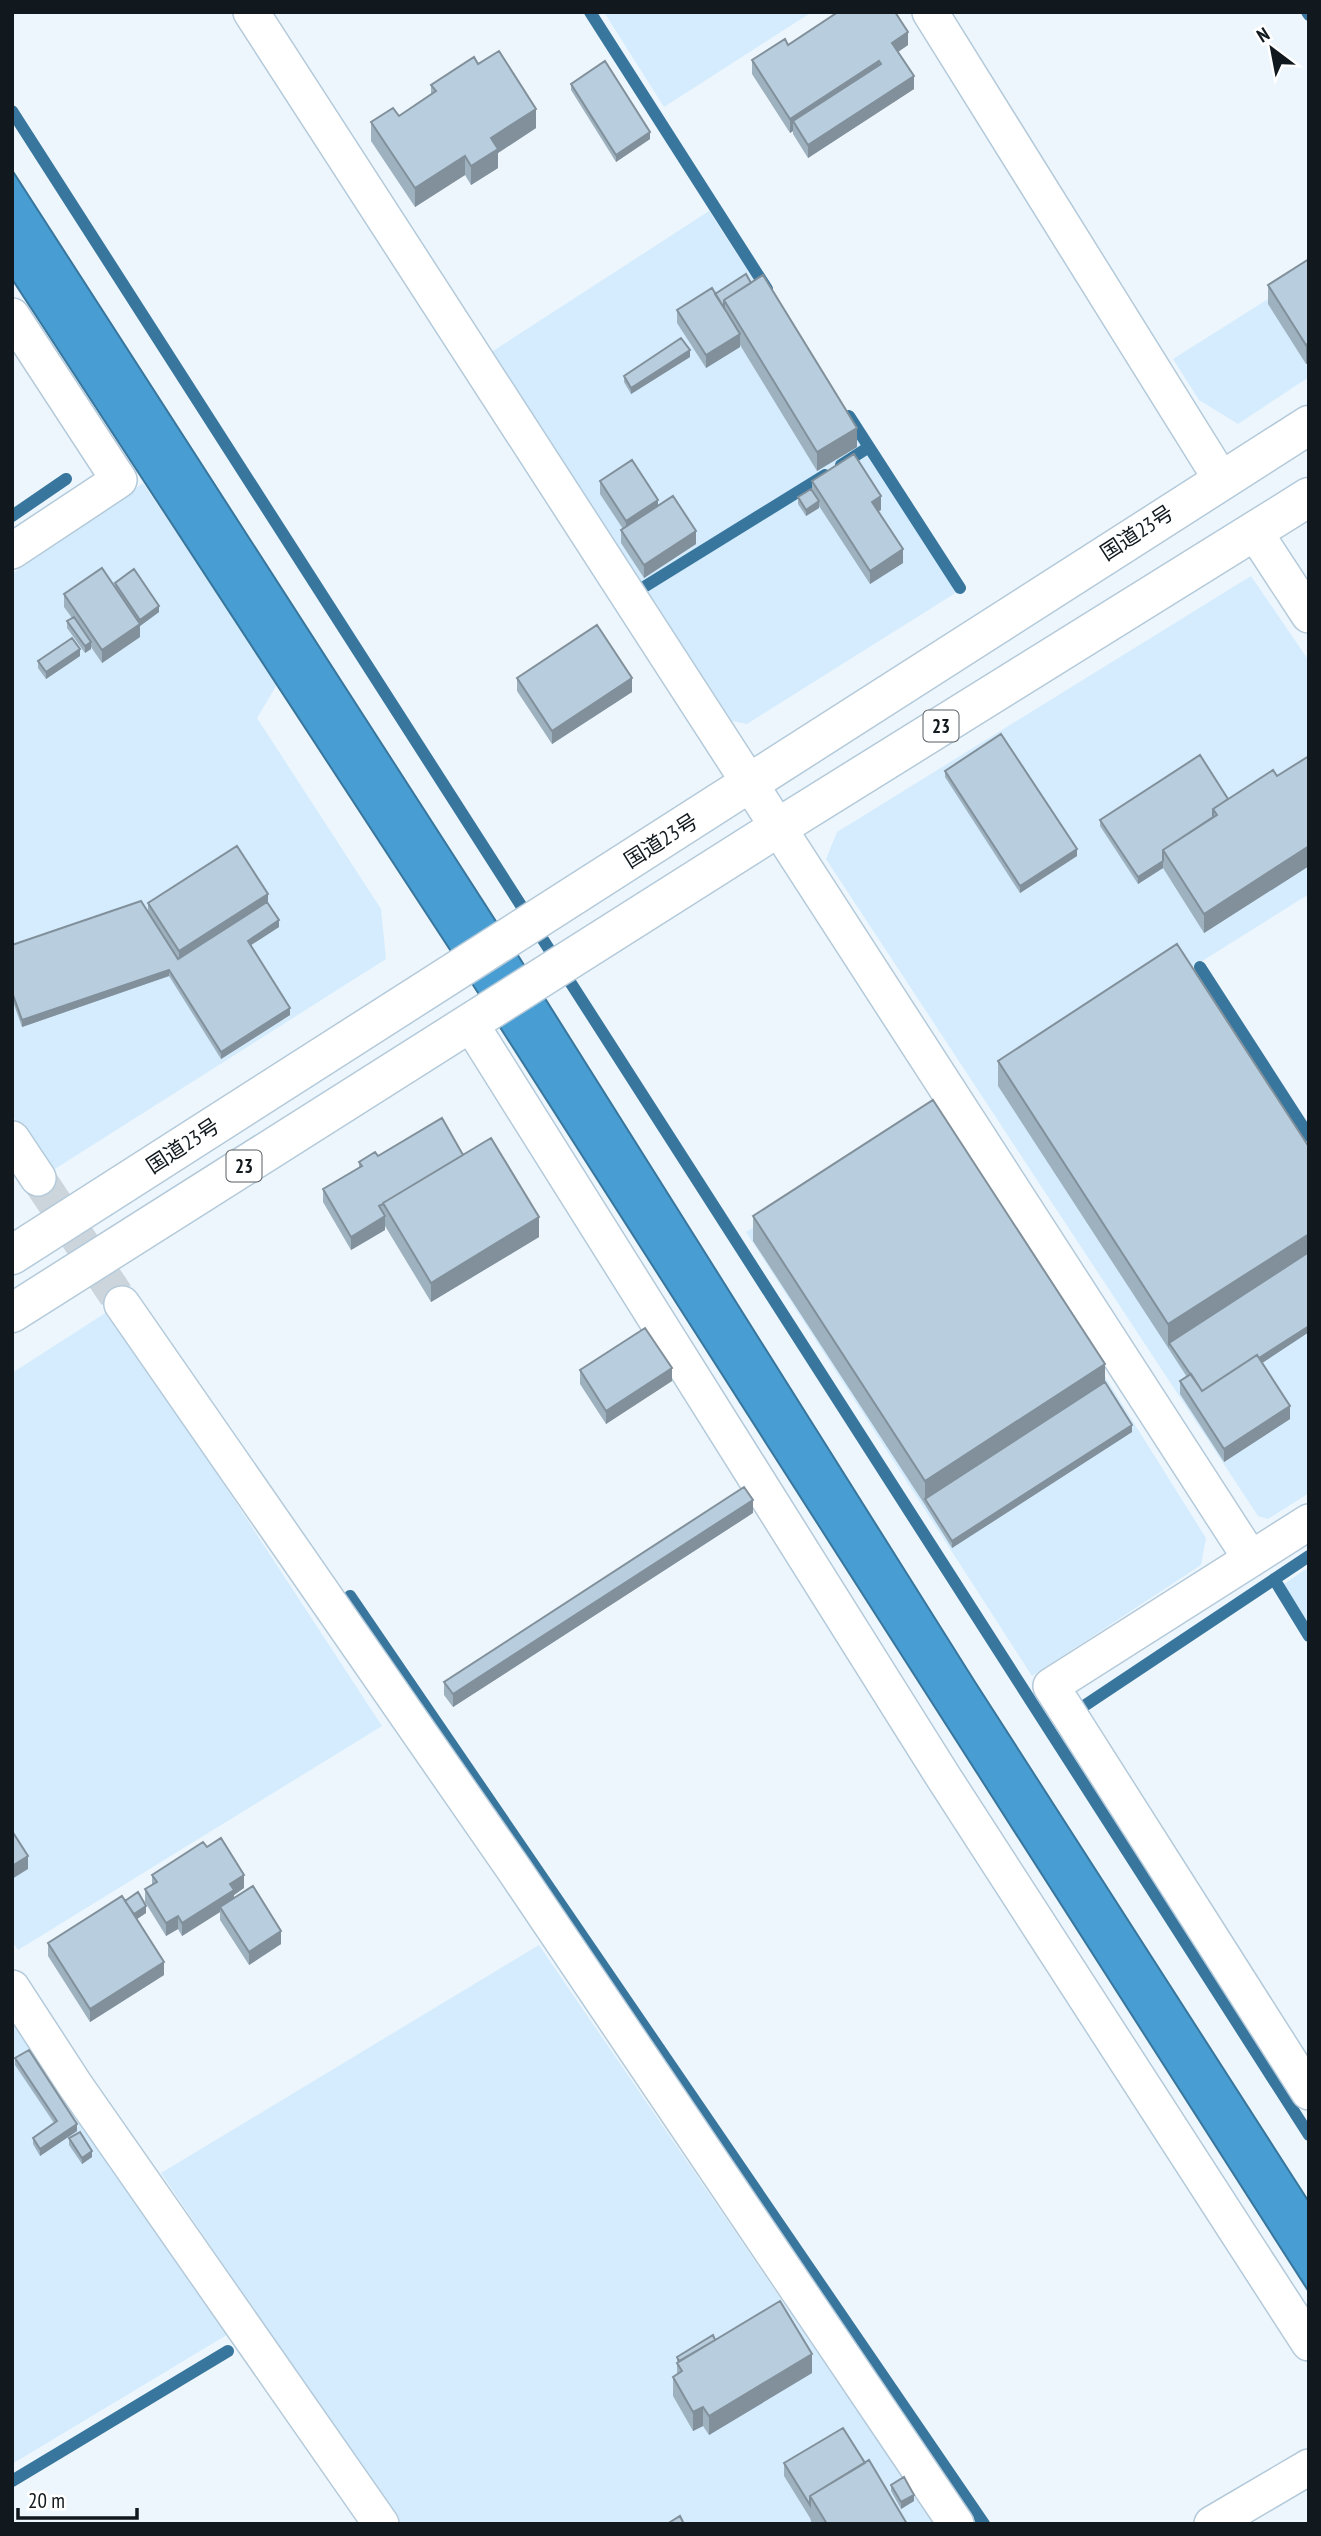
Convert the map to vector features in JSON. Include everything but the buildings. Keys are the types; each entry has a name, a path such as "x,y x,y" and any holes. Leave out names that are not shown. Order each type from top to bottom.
{"highway":[{"name":"国道23号","path":"12,1255 449,974 752,785 1221,479 1309,425"},
{"name":"23","path":"12,1313 779,827 1309,496"}],"street":[{"path":"251,12 1251,1559"},
{"path":"930,12 1221,479"},
{"path":"12,316 119,480 12,551"},
{"path":"1254,531 1309,615"},
{"path":"473,1021 944,1778 1309,2343"},
{"path":"12,1139 38,1178"},
{"path":"122,1304 513,1868 956,2524"},
{"path":"1309,1522 1051,1686 1309,2092"},
{"path":"12,1988 75,2085 381,2524"},
{"path":"1212,2524 1309,2467"}],"shaded area":[{"path":"604,12 812,12 664,107"},
{"path":"709,211 957,592 747,724 732,721 490,353"},
{"path":"1309,273 1309,377 1238,424 1199,400 1173,359"},
{"path":"143,483 278,683 257,718 381,909 386,959 50,1172 12,1115 12,574"},
{"path":"1251,576 1309,661 1309,894 1191,968 1309,1151 1309,1493 1268,1519 1258,1516 826,859 837,832"},
{"path":"937,1109 1206,1538 1201,1565 1032,1676 746,1232"},
{"path":"110,1310 382,1726 18,1950 12,1941 12,1373"},
{"path":"1309,1567 1309,1624 1284,1584"},
{"path":"539,1945 934,2524 402,2524 332,2425 161,2173"},
{"path":"12,2011 230,2333 12,2464"}],"water":[{"path":"12,170 519,957 975,1682 1309,2202 1309,2292 473,985 12,279"}],"waterway":[{"path":"590,12 767,289"},
{"path":"12,111 1309,2135"},
{"path":"849,416 960,588"},
{"path":"841,465 869,447"},
{"path":"644,587 825,475"},
{"path":"12,516 66,479"},
{"path":"1200,967 1309,1136"},
{"path":"1081,1708 1309,1556"},
{"path":"1274,1579 1309,1636"},
{"path":"350,1596 984,2524"},
{"path":"12,2481 228,2351"}],"tunnel":[{"path":"38,1178 122,1304"}]}
